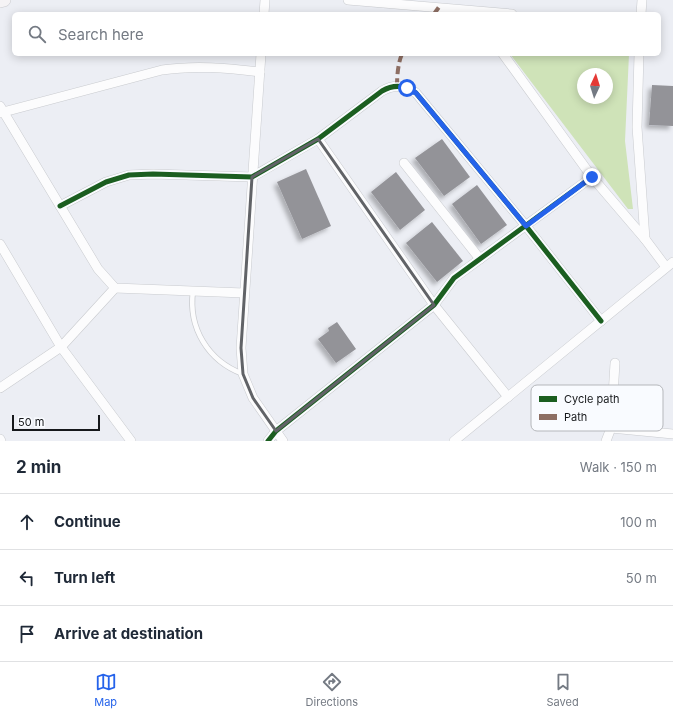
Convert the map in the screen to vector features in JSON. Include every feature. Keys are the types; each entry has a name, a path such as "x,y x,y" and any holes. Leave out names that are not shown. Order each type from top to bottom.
{"street":[{"path":"0,1 4,0"},
{"path":"264,12 265,0"},
{"path":"348,0 457,4 473,12"},
{"path":"641,12 642,0"},
{"path":"261,56 244,293 241,348 242,374 253,398 283,441"},
{"path":"454,441 670,265 645,239 592,177 504,56"},
{"path":"639,56 637,127 645,239"},
{"path":"244,293 115,288 98,269 1,110 175,68 209,67 260,72"},
{"path":"60,206 106,182 129,176 153,174 252,177 318,139 387,89 397,86 407,88 416,93 526,226 601,321"},
{"path":"318,139 434,305 508,397"},
{"path":"404,163 480,260"},
{"path":"268,441 276,431 434,305 454,278 592,177"},
{"path":"1,249 61,347 131,441"},
{"path":"0,388 61,347 115,288"},
{"path":"614,385 615,363"},
{"path":"606,441 610,431"},
{"path":"642,431 673,434"}],"lane":[{"path":"193,291 193,319 200,337 218,360 229,368 242,374"}],"highlighted area":[{"path":"318,139 434,305 276,431 253,398 243,374 241,348 252,177"}],"green space":[{"path":"512,56 629,56 625,141 633,209 628,209"}],"building":[{"path":"652,85 673,86 673,126 649,125"},
{"path":"442,139 470,177 444,196 415,158"},
{"path":"306,169 331,226 302,239 277,182"},
{"path":"396,172 425,210 400,230 371,192"},
{"path":"477,185 507,225 481,244 452,204"},
{"path":"432,222 463,261 437,282 406,243"},
{"path":"337,322 356,349 336,363 318,339 329,331 328,328"}],"marked path":[{"path":"435,12 439,7"},
{"path":"397,86 398,70 401,56"}],"cycle path":[{"path":"60,206 106,182 129,175 153,174 252,177 318,139 382,91 395,86 404,87 416,93 526,226 601,321"},
{"path":"268,441 276,431 434,305 454,278 592,177"}],"route":[{"path":"407,88 416,93 526,226 592,177"}]}
